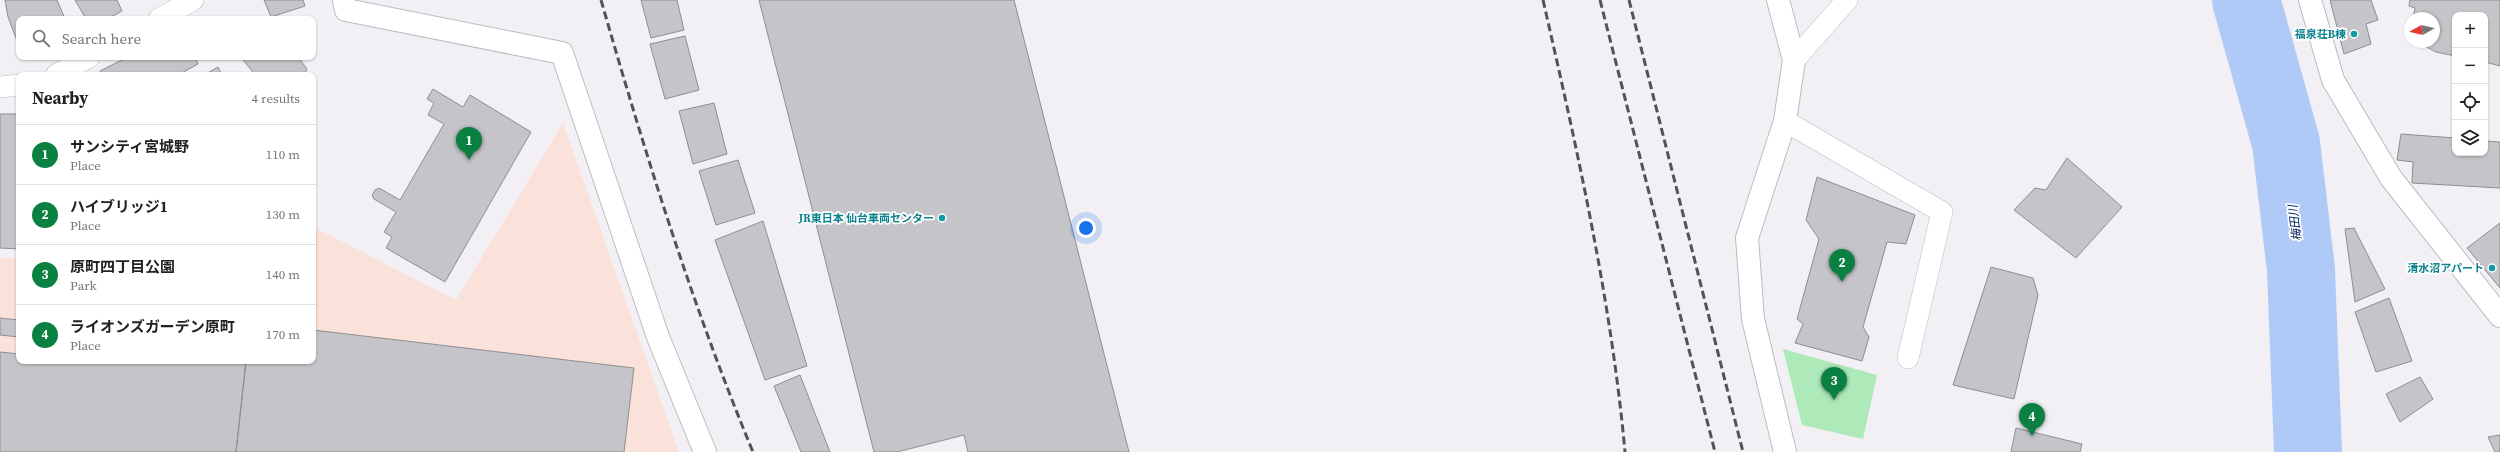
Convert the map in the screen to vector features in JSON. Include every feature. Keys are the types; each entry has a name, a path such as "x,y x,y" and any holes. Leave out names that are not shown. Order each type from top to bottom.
{"street":[{"path":"344,0 346,10 562,53 658,337 705,452"},
{"path":"1778,0 1794,60 1785,121 1747,238 1753,319 1785,452"},
{"path":"2310,0 2333,80 2387,172 2500,316"}],"lane":[{"path":"164,16 193,0"},
{"path":"1794,60 1847,0"},
{"path":"62,72 84,60"},
{"path":"0,87 16,85"},
{"path":"1785,121 1942,212 1908,358"}],"shaded area":[{"path":"563,123 679,452 0,452 0,258 16,258 16,364 316,364 316,229 456,300"}],"green space":[{"path":"1783,349 1877,375 1863,439 1802,425"}],"building":[{"path":"5,0 57,0 64,16 16,16 16,38 8,17"},
{"path":"75,0 117,0 122,11 113,16 84,16"},
{"path":"264,0 303,0 305,6 271,16"},
{"path":"641,0 677,0 684,30 651,38"},
{"name":"JR東日本 仙台車両センター","path":"759,0 1014,0 1129,452 968,452 964,435 897,452 874,452"},
{"name":"福泉荘B棟","path":"2330,0 2371,0 2378,20 2366,24 2371,44 2344,54"},
{"path":"2410,0 2500,0 2500,66 2488,63 2488,12 2452,12 2452,55 2436,52 2428,48 2440,48 2440,12 2414,12 2415,8 2409,6"},
{"path":"685,36 699,90 665,99 650,44"},
{"path":"122,60 196,60 198,64 183,72 100,71"},
{"path":"243,60 300,60 307,69 306,72 253,72"},
{"path":"218,67 220,72 209,72"},
{"path":"433,89 463,107 470,95 531,132 445,282 386,248 392,237 384,232 396,212 374,199 372,195 375,190 379,188 400,200 444,124 428,115 434,103 427,99"},
{"path":"714,103 727,154 693,164 679,111"},
{"path":"0,114 16,114 16,249 0,248"},
{"path":"2401,134 2452,138 2452,156 2488,156 2488,141 2500,142 2500,188 2412,183 2413,162 2397,160"},
{"path":"2067,158 2122,207 2076,258 2014,210 2035,188 2046,190"},
{"path":"738,160 755,213 716,225 699,171"},
{"path":"1817,177 1915,215 1906,244 1887,242 1863,327 1869,337 1862,361 1795,343 1803,324 1797,319 1819,239 1806,220"},
{"path":"763,221 807,366 765,380 715,240"},
{"name":"清水沼アパート","path":"2500,223 2500,288 2467,248"},
{"path":"2354,228 2385,289 2355,302 2345,229"},
{"path":"1991,267 2033,278 2038,295 2014,399 1953,385"},
{"path":"2389,298 2412,361 2376,372 2355,312"},
{"path":"0,318 16,320 16,337 0,335"},
{"path":"316,330 634,368 624,452 236,452 246,364 316,364"},
{"path":"0,352 16,354 16,364 246,364 236,452 0,452"},
{"path":"800,375 830,452 801,452 774,386"},
{"path":"2420,377 2433,399 2400,422 2386,394"},
{"path":"2016,428 2082,444 2080,452 2011,452"},
{"path":"2500,435 2500,452 2495,452 2488,437"}],"waterway":[{"name":"梅田川","path":"2246,0 2286,143 2301,270 2308,452"}],"railway":[{"path":"601,0 652,171 690,285 753,452"},
{"path":"1543,0 1592,224 1611,338 1625,452"},
{"path":"1600,0 1715,452"},
{"path":"1629,0 1743,452"}],"place":[{"name":"福泉荘B棟","path":"2354,34"},
{"name":"サンシティ宮城野","path":"469,160"},
{"name":"JR東日本 仙台車両センター","path":"942,218"},
{"name":"清水沼アパート","path":"2492,268"},
{"name":"ハイブリッジ1","path":"1842,282"},
{"name":"原町四丁目公園","path":"1834,400"},
{"name":"ライオンズガーデン原町","path":"2032,436"}]}
